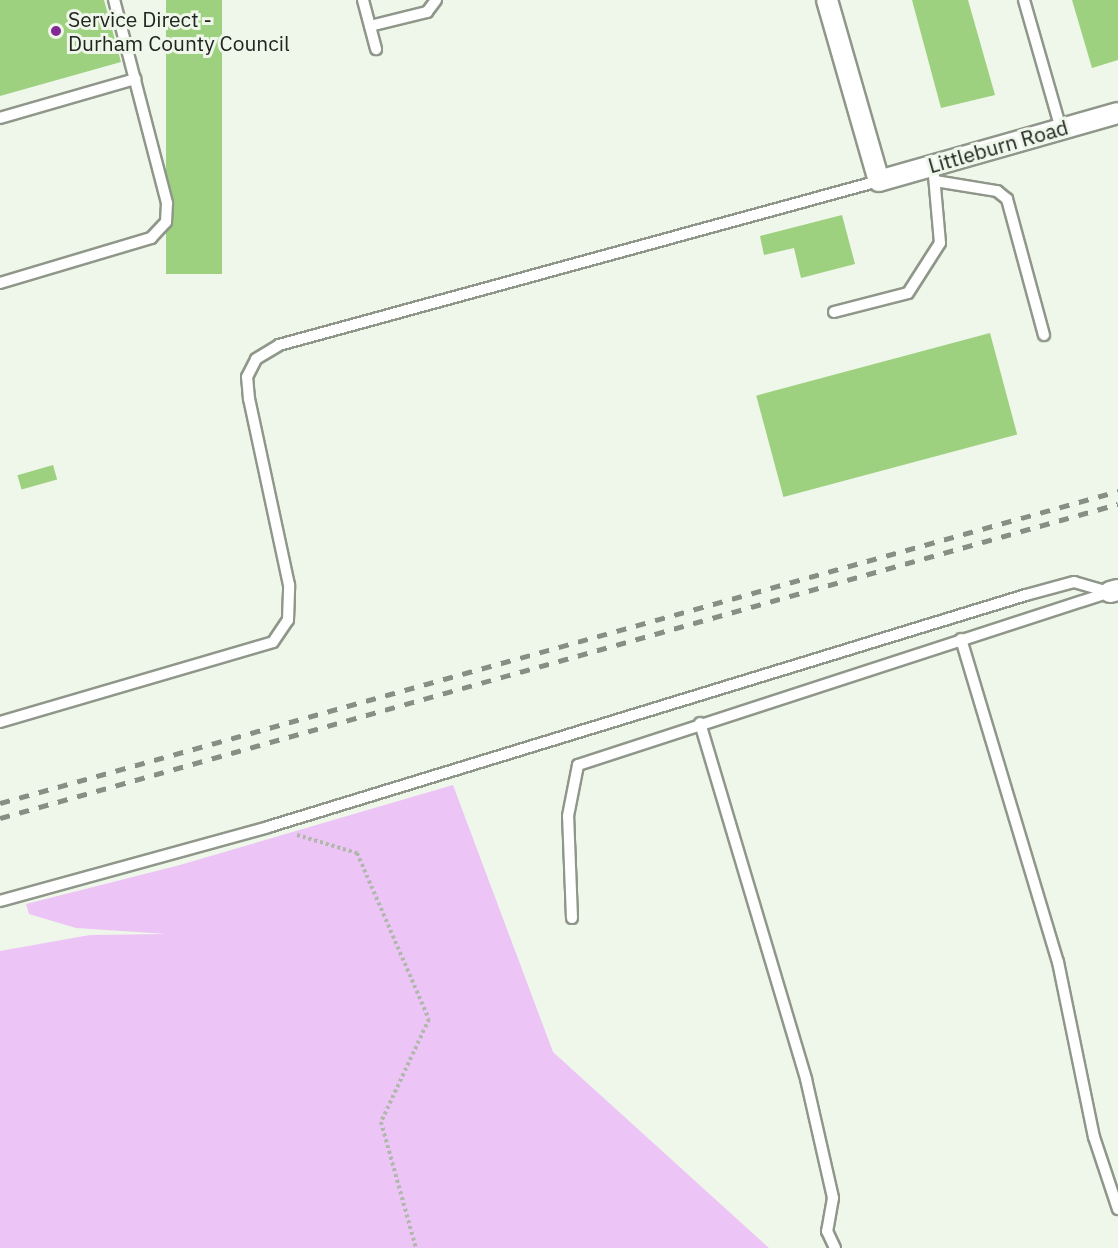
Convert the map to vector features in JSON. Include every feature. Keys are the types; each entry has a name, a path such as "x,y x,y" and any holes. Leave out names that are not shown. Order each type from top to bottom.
{"street":[{"path":"827,0 879,181"},
{"name":"Littleburn Road","path":"879,181 933,172 1061,129 1118,113"}],"lane":[{"path":"0,283 151,238 166,222 167,203 114,0"},
{"path":"363,0 376,49"},
{"path":"370,26 427,12 436,0"},
{"path":"1024,0 1061,129"},
{"path":"0,118 135,79"},
{"path":"834,312 908,293 940,243 933,172 997,191 1007,199 1044,335"},
{"path":"0,722 273,642 288,620 289,585 249,399 247,377 256,358 279,345 879,181"},
{"path":"0,901 268,827 1026,595 1074,582 1114,591"},
{"path":"572,918 568,816 578,765 700,723 1114,591"},
{"path":"961,639 1058,962 1094,1137 1118,1209"},
{"path":"700,723 806,1080 833,1198 827,1231 834,1248"}],"path":[{"path":"268,827 357,853 429,1019 381,1122 416,1248"}],"shaded area":[{"path":"453,785 553,1052 769,1248 0,1248 0,951 90,935 167,934 76,928 29,914 26,904 180,865"}],"building":[{"name":"Service Direct - Durham County Council","path":"0,0 104,0 121,62 0,96"},
{"path":"166,0 222,0 222,274 166,274"},
{"path":"912,0 968,0 995,95 941,108"},
{"path":"1072,0 1118,0 1118,60 1092,68"},
{"path":"842,215 855,264 801,278 794,248 764,255 760,236"},
{"path":"990,333 1017,434 783,497 756,396"},
{"path":"53,465 57,479 22,490 17,475"}],"railway":[{"path":"0,803 1118,491"},
{"path":"0,818 1118,504"}],"place":[{"name":"Service Direct - Durham County Council","path":"56,31"}]}
